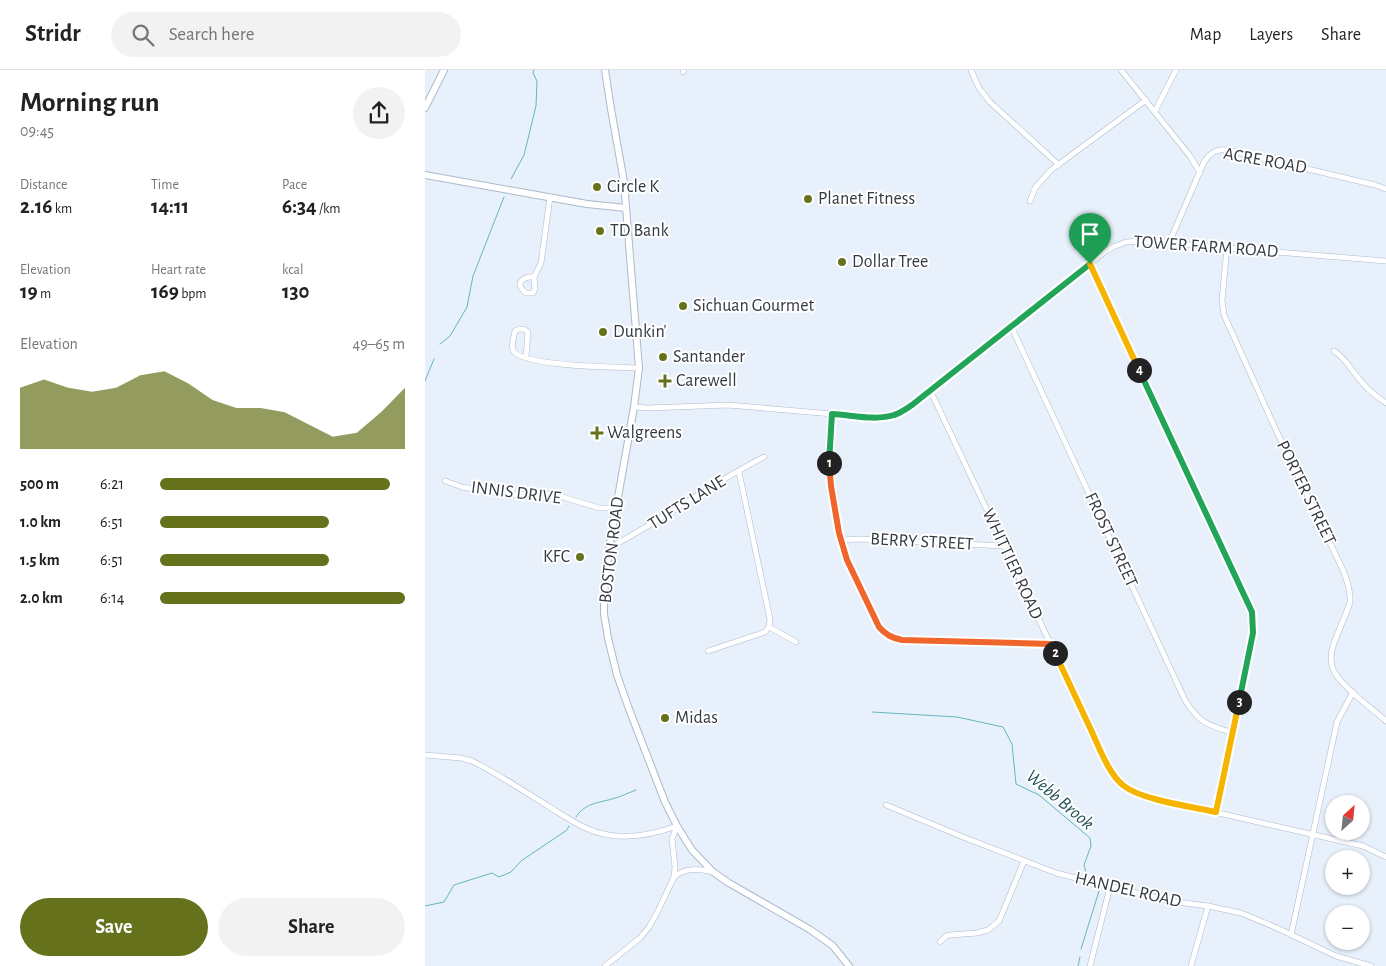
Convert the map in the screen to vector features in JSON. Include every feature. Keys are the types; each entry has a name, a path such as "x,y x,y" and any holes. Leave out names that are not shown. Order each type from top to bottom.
{"main road":[{"path":"425,108 444,70"},
{"name":"BOSTON ROAD","path":"605,70 627,208 639,368 609,548 604,593 604,614 612,658 661,793 677,826 692,850 713,872 737,889 809,928 833,946 849,966"},
{"path":"425,175 587,204 627,208"}],"street":[{"path":"971,70 979,88 990,102 1059,165"},
{"path":"1121,70 1190,156 1200,172"},
{"path":"1155,112 1176,70"},
{"path":"1030,201 1033,192 1051,170 1146,100"},
{"name":"ACRE ROAD","path":"1169,243 1204,162 1211,154 1219,150 1228,150 1375,184 1386,189"},
{"path":"535,277 541,263 550,197"},
{"name":"TOWER FARM ROAD","path":"634,407 728,405 869,417 888,416 903,411 1090,264 1113,247 1126,242 1142,241 1227,247 1386,261"},
{"name":"PORTER STREET","path":"1227,247 1222,300 1223,315 1347,581 1350,602 1332,651 1332,663 1337,676 1386,721"},
{"path":"1090,264 1246,595 1252,612 1253,633 1216,812"},
{"name":"FROST STREET","path":"1011,326 1185,700 1193,712 1204,722 1233,733"},
{"path":"526,357 528,332 525,329 519,329 515,331 513,350 517,354 526,357 560,365 639,368"},
{"path":"1334,351 1343,357 1369,390 1386,403"},
{"name":"WHITTIER ROAD","path":"930,390 1106,761 1118,781 1139,794 1363,846 1386,857"},
{"path":"832,414 829,467 839,533 847,560 879,627 894,639 1051,644"},
{"name":"TUFTS LANE","path":"609,548 640,532 765,457"},
{"path":"708,651 765,632 769,626 770,619 739,472"},
{"name":"INNIS DRIVE","path":"445,480 462,487 509,495 556,495 599,508 617,508"},
{"name":"BERRY STREET","path":"841,540 860,539 1004,546"},
{"path":"769,626 796,642"},
{"path":"1291,934 1337,722 1353,692"},
{"path":"425,755 461,758 472,761 576,824 600,833 615,836 637,836 677,826"},
{"name":"HANDEL ROAD","path":"887,805 1056,873 1169,901 1241,913 1336,956 1371,966"},
{"path":"605,966 630,947 645,932 657,913 674,877 675,867 672,839 677,826"},
{"path":"940,942 950,935 977,934 988,930 999,921 1024,861"},
{"path":"674,877 687,870 700,869 713,872"},
{"path":"1090,966 1110,887"},
{"path":"1191,966 1208,906"}],"waterway":[{"path":"511,179 524,155 536,106 537,81 533,73 534,70"},
{"path":"440,344 450,336 467,307 473,276 504,197"},
{"path":"425,381 434,359"},
{"name":"Webb Brook","path":"872,712 957,717 1003,727 1012,744 1016,784 1039,795 1090,838 1091,846 1084,865 1087,876"},
{"path":"576,817 588,806 636,790"},
{"path":"425,906 444,902 454,885 492,873 499,877 511,872 521,861 567,830 569,826"},
{"name":"Webb Brook","path":"1081,949 1099,891"},
{"name":"Webb Brook","path":"1078,966 1080,957"}],"place":[{"name":"Circle K","path":"597,187"},
{"name":"Planet Fitness","path":"808,199"},
{"name":"TD Bank","path":"600,231"},
{"name":"Dollar Tree","path":"842,262"},
{"name":"Sichuan Gourmet","path":"683,306"},
{"name":"Dunkin'","path":"603,332"},
{"name":"Santander","path":"663,357"},
{"name":"Carewell","path":"665,381"},
{"name":"Walgreens","path":"597,433"},
{"name":"KFC","path":"580,557"},
{"name":"Midas","path":"665,718"}],"route":[{"path":"1090,264 1250,604 1252,612 1253,633 1216,812 1139,794 1118,781 1106,761 1051,644 917,641 894,639 888,635 879,627 847,560 839,533 829,467 832,414 881,417 903,411 1090,264"}]}
